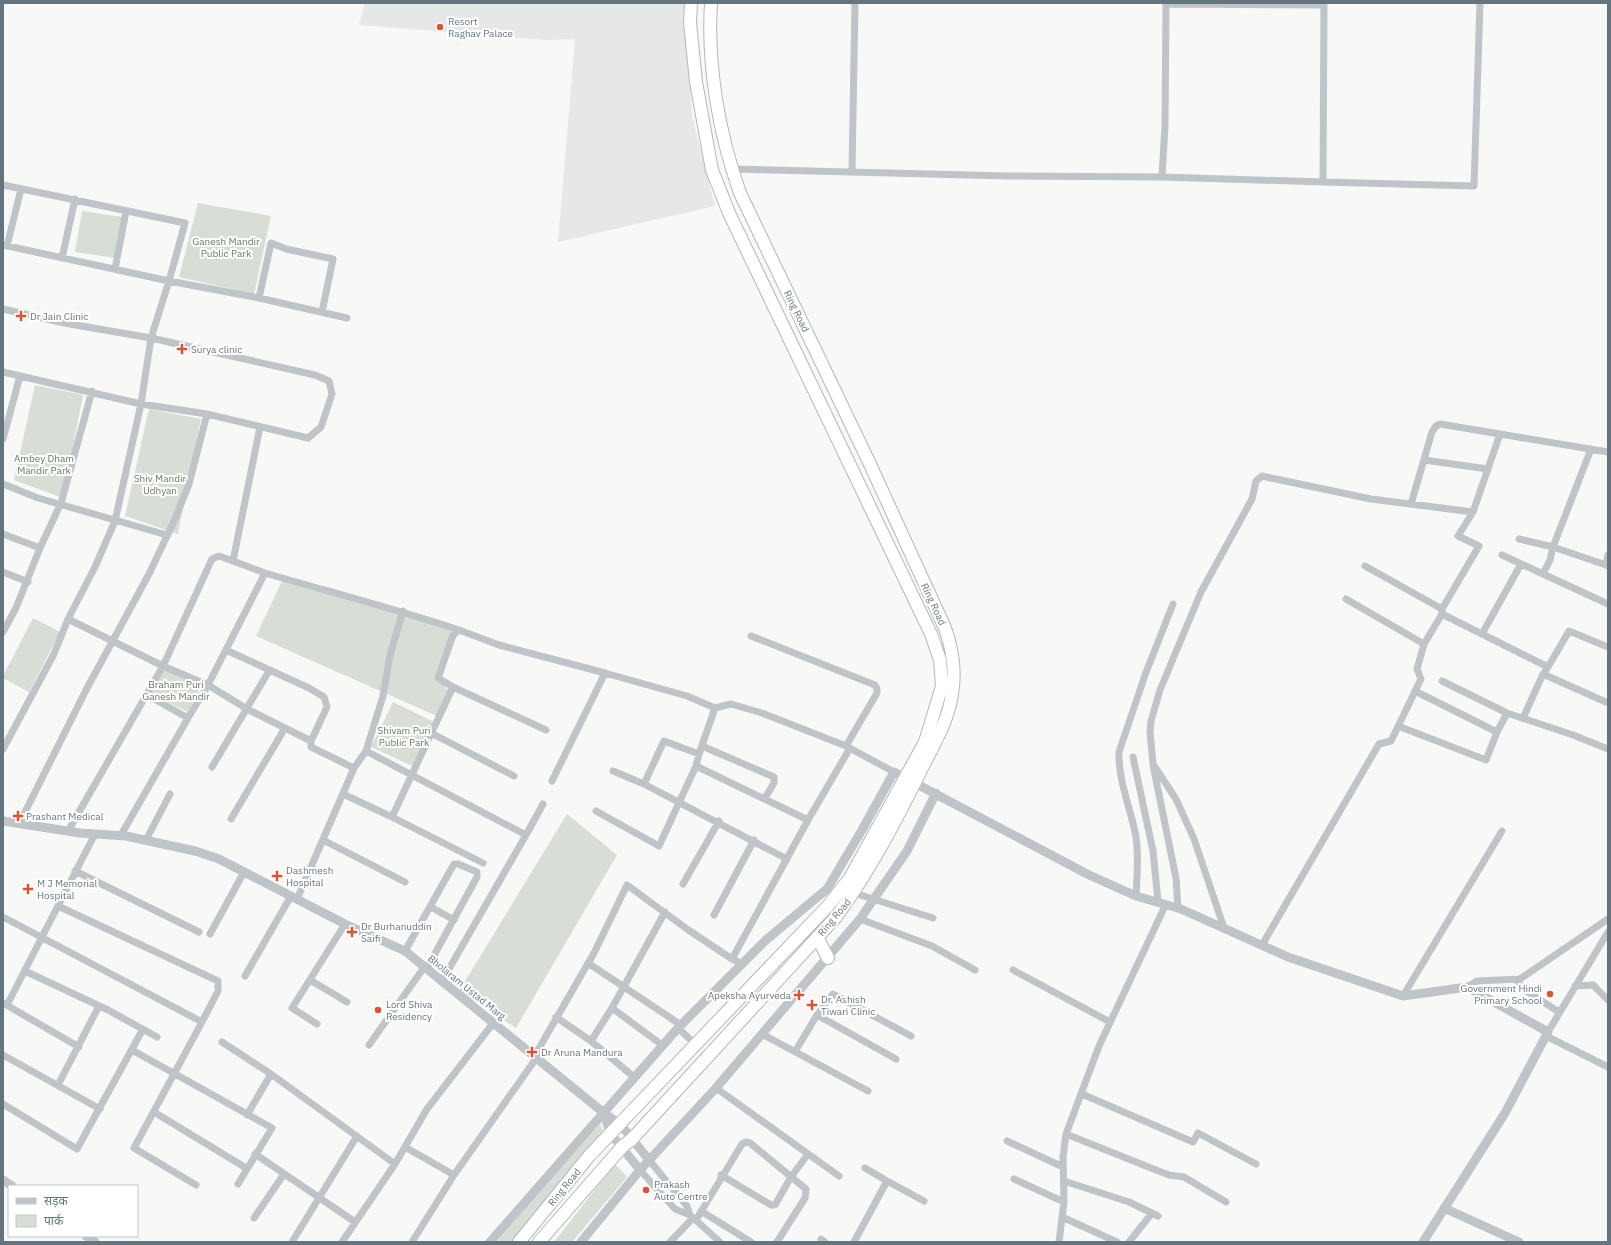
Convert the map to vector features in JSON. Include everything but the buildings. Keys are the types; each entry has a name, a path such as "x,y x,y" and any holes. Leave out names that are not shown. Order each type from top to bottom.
{"highway":[{"name":"Ring Road","path":"539,1242 622,1147 632,1139 836,917 854,893 897,818 925,742 942,686 940,660 931,634 729,213 713,173 696,82 690,23 691,3"},
{"name":"Ring Road","path":"519,1242 610,1132 621,1124 695,1044 827,907 850,878 940,732 952,696 954,671 952,647 872,469 744,200 732,169 714,90 711,3"},
{"path":"817,937 828,958"}],"street":[{"path":"852,171 855,3"},
{"path":"732,169 1007,176 1162,177 1474,186 1480,3"},
{"path":"1162,177 1165,126 1166,4 1324,4 1322,182"},
{"path":"3,185 184,223 169,281 151,338 142,404 115,521 95,567 68,619 54,654 3,749"},
{"path":"21,189 4,245 169,281 259,298 347,318"},
{"path":"62,258 75,199"},
{"path":"115,269 126,210"},
{"path":"259,298 271,243 286,249 333,259 322,312"},
{"path":"3,309 151,338 315,375 329,381 332,394 320,427 308,438 207,414 142,404 92,391 3,372"},
{"path":"3,439 20,376"},
{"path":"3,632 28,582 40,548 61,503 92,391"},
{"path":"19,824 149,574 167,535 189,484 207,414"},
{"path":"1411,504 1432,432 1436,426 1440,424 1608,452"},
{"path":"233,561 260,426"},
{"path":"1262,945 1379,744 1390,741 1421,679 1416,669 1424,644 1479,546 1458,536 1473,512 1500,434"},
{"path":"1543,574 1550,560 1552,546 1591,449"},
{"path":"1424,460 1488,469"},
{"path":"1178,909 1176,878 1153,764 1150,726 1160,690 1201,592 1252,499 1256,481 1262,476 1371,499 1473,512"},
{"path":"3,484 38,498 61,503 115,521 167,535"},
{"path":"3,534 40,548"},
{"path":"1519,539 1552,546 1607,565 1608,555"},
{"path":"1502,555 1608,604"},
{"path":"68,831 163,666 212,559 219,556 265,573 363,602 403,611 499,645 687,696 715,708 730,704 762,713 848,747 1089,875 1136,896 1178,909 1288,957 1403,996 1467,987 1477,981 1517,980 1523,978 1608,919"},
{"path":"1482,634 1521,564"},
{"path":"1365,566 1482,634 1548,667"},
{"path":"3,572 28,582"},
{"path":"121,835 208,685 265,573"},
{"path":"1346,599 1424,644"},
{"path":"1136,896 1138,853 1136,837 1119,766 1119,752 1145,675 1173,604"},
{"path":"245,976 294,898 323,840 354,768 366,751 383,696 390,655 403,611"},
{"path":"68,619 163,666 208,685 247,709 311,741"},
{"path":"459,630 453,635 438,678 453,687 546,730"},
{"path":"1523,718 1543,674 1569,631 1608,647"},
{"path":"732,959 877,693 877,689 874,685 751,636"},
{"path":"226,650 309,688 327,701 327,707 311,741 311,747 354,768"},
{"path":"212,767 269,671"},
{"path":"552,781 605,673"},
{"path":"1543,674 1608,703"},
{"path":"1442,681 1507,713 1608,749"},
{"path":"392,817 413,776 453,687"},
{"path":"1415,691 1497,732"},
{"path":"147,695 188,718"},
{"path":"596,812 659,846 696,766 715,708"},
{"path":"1398,726 1486,760 1497,732 1507,713"},
{"path":"231,819 285,728"},
{"path":"432,734 514,776"},
{"path":"644,784 664,741 699,754"},
{"path":"702,746 774,777 774,783 765,798"},
{"path":"366,751 526,835"},
{"path":"1059,1242 1064,1202 1063,1167 1066,1134 1099,1046 1162,903 1153,851 1133,757"},
{"path":"1153,764 1176,800 1194,839 1224,928"},
{"path":"696,766 808,820"},
{"path":"613,772 644,784 680,802 754,840 787,859"},
{"path":"490,1242 680,1026 741,963 827,889 894,772"},
{"path":"146,840 170,794"},
{"path":"343,794 483,863"},
{"path":"581,1242 640,1170 716,1088 860,919 907,851 936,794"},
{"path":"442,980 543,804"},
{"name":"Bholaram Ustad Marg","path":"3,821 68,831 121,835 195,851 219,859 346,924 406,951 604,1113 621,1124"},
{"path":"683,884 719,822"},
{"path":"1403,996 1502,831"},
{"path":"79,1048 5,1004 25,971 95,834"},
{"path":"323,840 405,882"},
{"path":"714,915 754,840"},
{"path":"369,1044 426,967 454,920 477,877 477,872 458,864 454,864 406,951"},
{"path":"75,871 199,932"},
{"path":"210,934 244,872"},
{"path":"412,1242 454,1175 537,1058 538,1050 588,962 626,885 732,959 741,963"},
{"path":"854,893 874,898 933,918"},
{"path":"58,906 218,981 218,990 202,1022 134,1148 196,1184"},
{"path":"431,906 454,920"},
{"path":"591,1041 612,1008 665,912"},
{"path":"5,918 202,1022"},
{"path":"860,919 932,946 975,970"},
{"path":"317,1024 292,1008 346,924"},
{"path":"1423,1242 1505,1113 1559,1012 1608,932"},
{"path":"588,962 680,1026 695,1044"},
{"path":"1012,970 1110,1022"},
{"path":"25,971 99,1006 157,1038"},
{"path":"310,980 347,1002"},
{"path":"1517,980 1523,989 1559,1012"},
{"path":"1575,986 1593,985 1608,1000"},
{"path":"1467,987 1547,1034 1608,1067"},
{"path":"796,1050 817,1015 831,996 836,995 912,1036"},
{"path":"58,1085 79,1048 99,1006"},
{"path":"612,1008 662,1045"},
{"path":"817,1015 896,1059"},
{"path":"556,1017 591,1041 634,1077"},
{"path":"342,1242 395,1164 427,1109 494,1022"},
{"path":"3,1104 77,1150 143,1029"},
{"path":"762,1034 796,1050 868,1091"},
{"path":"222,1042 271,1074 395,1164"},
{"path":"132,1050 174,1072 272,1128 246,1168 238,1184"},
{"path":"3,1055 100,1109"},
{"path":"247,1115 271,1074"},
{"path":"716,1088 839,1176"},
{"path":"1082,1094 1193,1142 1198,1134 1256,1164"},
{"path":"154,1112 246,1168"},
{"path":"604,1113 610,1132 640,1170 675,1209 693,1218 720,1242"},
{"path":"621,1124 687,1206 693,1218"},
{"path":"1066,1134 1169,1175 1184,1177 1226,1202"},
{"path":"292,1242 358,1136"},
{"path":"1007,1141 1063,1167"},
{"path":"670,1242 701,1211 721,1175 742,1144 746,1142 750,1143 806,1189 807,1192 777,1242"},
{"path":"405,1147 454,1175"},
{"path":"255,1154 355,1222"},
{"path":"721,1175 771,1205 775,1205 791,1177 808,1154"},
{"path":"865,1168 924,1201"},
{"path":"254,1218 284,1174"},
{"path":"1014,1179 1064,1202"},
{"path":"854,1242 888,1181"},
{"path":"1064,1181 1129,1202 1155,1215 1129,1242"},
{"path":"1444,1208 1519,1242"},
{"path":"701,1211 751,1242"},
{"path":"1062,1217 1117,1242"}],"shaded area":[{"path":"365,3 685,3 692,116 715,206 558,242 575,39 547,40 359,25"}],"green space":[{"name":"Ganesh Mandir Public Park","path":"198,203 271,216 254,294 179,277"},
{"path":"82,211 122,217 116,258 75,252"},
{"name":"Ambey Dham Mandir Park","path":"35,385 83,395 63,498 14,480"},
{"name":"Shiv Mandir Udhyan","path":"149,409 201,419 178,534 125,516"},
{"path":"282,581 452,630 435,676 449,691 439,717 256,636"},
{"path":"33,618 60,632 29,692 3,678 3,676"},
{"name":"Braham Puri Ganesh Mandir","path":"163,668 201,686 188,712 150,694"},
{"name":"Shivam Puri Public Park","path":"393,702 436,723 415,767 371,747"},
{"path":"567,814 617,855 516,1028 459,991"},
{"path":"600,1124 604,1133 513,1242 497,1242 528,1204"},
{"path":"615,1164 627,1177 572,1242 554,1242"}],"place":[{"name":"Resort Raghav Palace","path":"440,27"},
{"name":"Dr Jain Clinic","path":"21,316"},
{"name":"Surya clinic","path":"182,349"},
{"name":"Prashant Medical","path":"18,816"},
{"name":"Dashmesh Hospital","path":"277,876"},
{"name":"M J Memorial Hospital","path":"28,889"},
{"name":"Dr Burhanuddin Saifi","path":"352,932"},
{"name":"Government Hindi Primary School","path":"1550,994"},
{"name":"Apeksha Ayurveda","path":"799,995"},
{"name":"Dr. Ashish Tiwari Clinic","path":"812,1005"},
{"name":"Lord Shiva Residency","path":"378,1010"},
{"name":"Dr Aruna Mandura","path":"532,1052"},
{"name":"Prakash Auto Centre","path":"646,1190"}]}
